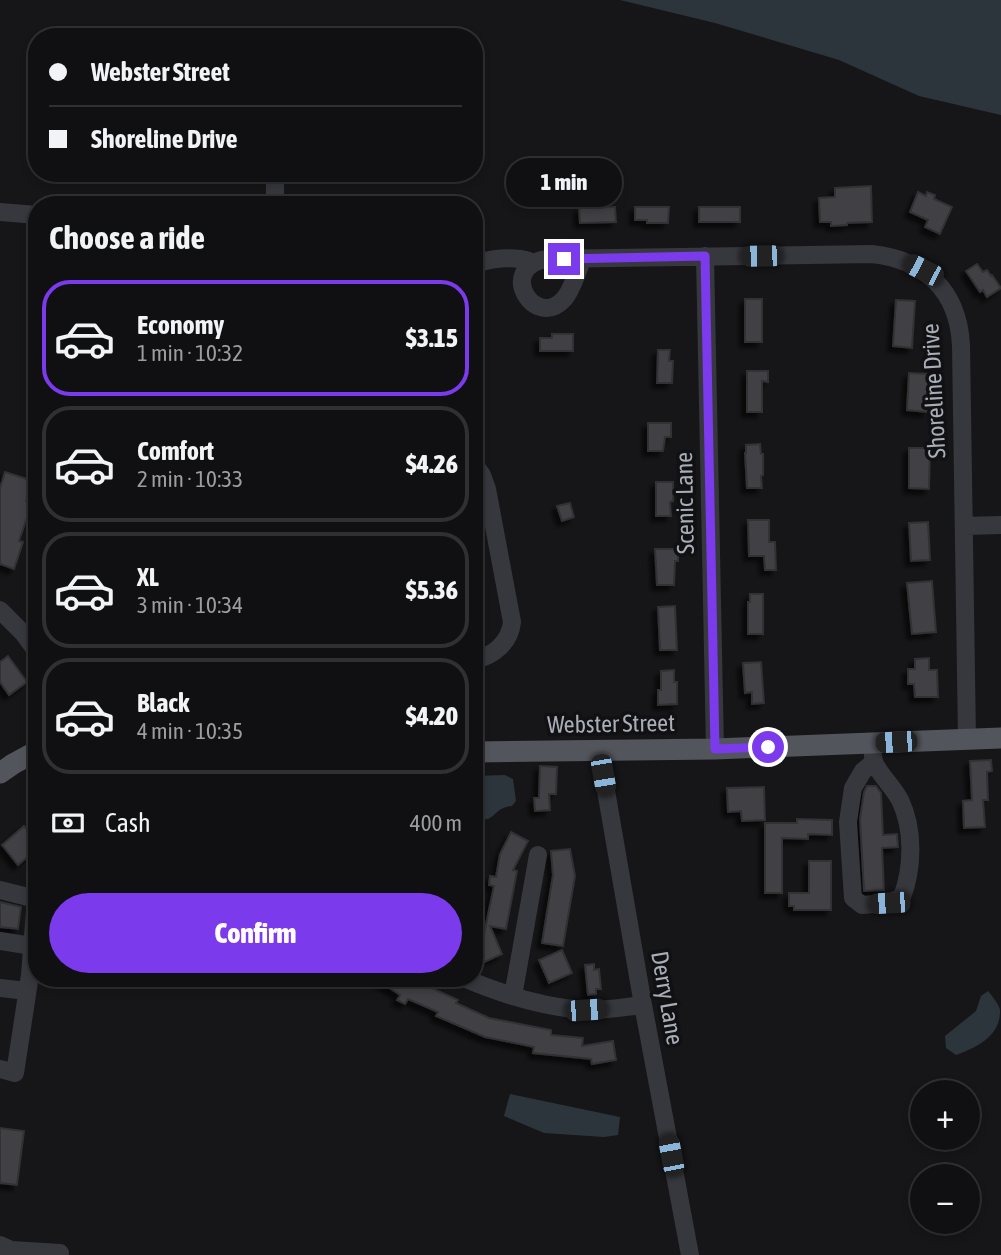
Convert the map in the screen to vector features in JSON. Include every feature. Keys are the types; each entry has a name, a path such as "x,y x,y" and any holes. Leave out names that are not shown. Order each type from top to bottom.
{"main road":[{"name":"Webster Street","path":"483,752 715,749 873,752 967,739 1001,738"},
{"path":"0,773 28,756"}],"street":[{"path":"0,212 28,214"},
{"name":"Shoreline Drive","path":"483,261 524,259 530,264 546,259 872,254 891,256 908,262 923,270 936,282 946,294 960,328 967,739"},
{"name":"Scenic Lane","path":"705,256 715,749"},
{"path":"530,264 522,278 524,293 534,305 549,307 563,300 583,258"},
{"path":"483,478 512,622 506,640 490,655 483,657"},
{"path":"964,526 1001,525"},
{"path":"0,610 28,640"},
{"name":"Derry Lane","path":"599,750 690,1255"},
{"path":"873,752 901,802 908,826 908,881 902,897 889,903 862,905 853,898 848,821 853,788 873,752"},
{"path":"513,996 538,855"},
{"path":"0,890 28,897"},
{"path":"0,941 28,945"},
{"path":"0,1069 15,1073 28,982"},
{"path":"483,986 513,996 586,1010 643,1005"},
{"path":"0,988 27,991"},
{"path":"0,1245 10,1250 60,1254"}],"shaded area":[{"path":"620,0 1001,0 1001,115 919,96 839,60 715,23"},
{"path":"505,775 513,779 516,801 512,806 485,819 483,819 483,776"},
{"path":"988,991 1000,1010 996,1027 979,1045 956,1055 946,1048 945,1036 976,1011 981,996"},
{"path":"510,1094 620,1117 618,1135 604,1137 544,1133 504,1116"}],"building":[{"path":"871,186 872,222 831,226 831,222 820,222 819,198 835,197 835,188"},
{"path":"918,192 926,196 927,192 935,195 934,199 952,207 940,234 925,227 928,220 910,212"},
{"path":"615,207 616,222 580,223 579,208"},
{"path":"635,207 669,207 668,223 635,220"},
{"path":"699,207 740,207 740,222 699,222"},
{"path":"977,264 983,272 987,270 992,275 1001,288 987,297 983,290 980,292 966,271"},
{"path":"745,299 762,299 762,342 745,342"},
{"path":"896,300 915,301 912,348 893,346"},
{"path":"552,334 573,334 573,351 540,351 540,338 552,338"},
{"path":"658,350 670,350 669,361 673,361 672,383 657,383"},
{"path":"747,371 768,371 768,382 762,381 762,412 747,412"},
{"path":"909,373 929,374 927,412 907,410"},
{"path":"648,423 671,423 671,437 665,437 663,451 648,451"},
{"path":"760,444 763,454 762,488 747,488 746,445"},
{"path":"909,448 930,448 929,489 909,488"},
{"path":"5,472 28,479 28,515 19,541 23,542 14,569 0,564 0,488"},
{"path":"656,482 673,482 671,516 656,516"},
{"path":"570,503 574,517 562,521 557,506"},
{"path":"748,520 769,520 769,542 775,542 776,570 765,570 764,556 749,556"},
{"path":"928,522 930,560 911,561 909,523"},
{"path":"655,549 678,549 674,585 657,585"},
{"path":"932,581 936,632 912,634 907,583"},
{"path":"750,594 763,594 763,634 748,634"},
{"path":"675,606 677,650 660,650 658,607"},
{"path":"8,656 27,682 9,695 0,682 0,662"},
{"path":"929,658 929,670 937,670 938,697 915,697 914,684 908,684 908,669 915,669 915,659"},
{"path":"761,662 764,703 752,704 752,692 745,693 743,663"},
{"path":"674,670 677,704 658,705 661,671"},
{"path":"991,760 992,771 987,772 988,800 983,800 985,827 964,828 963,801 972,800 970,761"},
{"path":"540,766 557,767 556,794 549,794 550,810 535,811 534,798 539,798"},
{"path":"867,786 876,786 881,793 883,835 897,834 898,847 882,848 884,890 864,891 860,819"},
{"path":"764,787 765,820 742,821 741,811 728,812 727,788"},
{"path":"797,819 832,820 832,835 808,834 808,839 782,838 782,893 765,893 765,823 797,823"},
{"path":"24,826 28,831 28,857 18,865 2,845"},
{"path":"511,832 528,841 513,870 517,871 506,929 490,926 502,954 483,963 483,934 494,886 489,885 490,876 496,877 500,854"},
{"path":"570,849 575,876 563,946 542,943 553,875 551,851"},
{"path":"809,861 831,861 831,910 794,910 794,906 789,906 789,893 809,893"},
{"path":"0,902 21,907 18,929 0,927"},
{"path":"562,950 572,973 549,983 539,960"},
{"path":"594,964 594,970 599,969 601,989 596,989 596,994 588,995 585,965"},
{"path":"388,987 429,987 489,1018 551,1030 551,1035 583,1038 582,1046 613,1041 616,1060 592,1064 591,1059 533,1053 534,1047 485,1037 436,1016 438,1012 408,999 405,1004 397,1000 400,995"},
{"path":"0,1128 24,1131 17,1185 0,1183"}],"route":[{"path":"564,259 705,256 715,749 768,747"}]}
